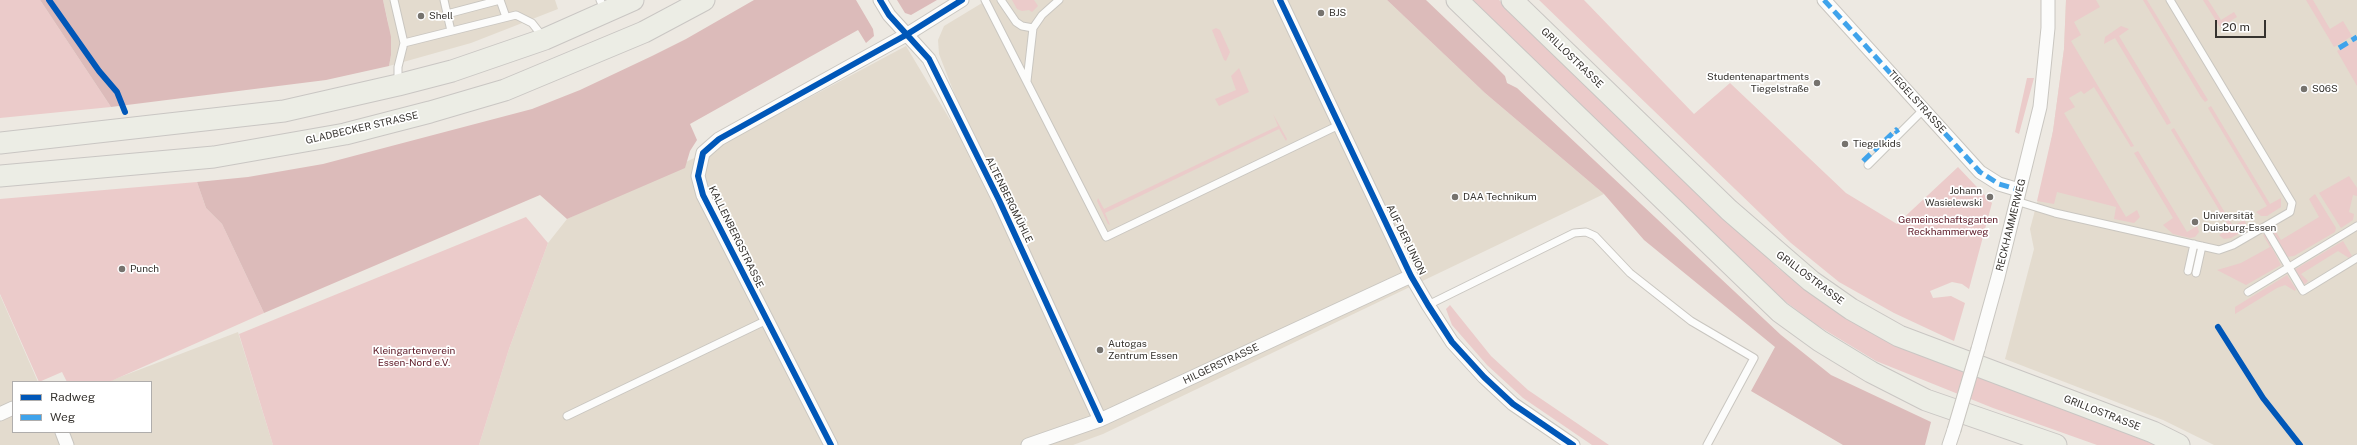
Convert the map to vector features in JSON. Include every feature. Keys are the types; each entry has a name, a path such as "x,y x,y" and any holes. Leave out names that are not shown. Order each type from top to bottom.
{"main road":[{"path":"0,143 284,111 452,71 545,39 603,6 633,0"},
{"name":"GLADBECKER STRASSE","path":"0,176 214,157 285,146 353,132 430,112 505,90 644,32 704,0"},
{"path":"1457,0 1704,241 1785,316 1820,341 1871,372 1926,400 2056,445"},
{"name":"GRILLOSTRASSE","path":"1512,0 1740,220 1811,281 1851,309 1899,336 2153,432 2179,445"}],"street":[{"name":"ALTENBERGMÜHLE","path":"880,0 889,15 929,59 999,200 1100,420"},
{"name":"KALLENBERGSTRASSE","path":"830,445 699,186 698,176 703,153 719,139 906,35 962,0"},
{"name":"AUF DER UNION","path":"1280,0 1411,276 1452,342 1484,377 1513,404 1573,445"},
{"name":"TIEGELSTRASSE","path":"1824,0 1980,172 2018,196"},
{"name":"RECKHAMMERWEG","path":"1949,445 1978,349 2040,107 2048,28 2048,0"},
{"name":"HILGERSTRASSE","path":"1028,445 1100,420 1411,276"},
{"path":"0,414 12,408"},
{"path":"62,433 67,445"}],"lane":[{"path":"394,0 404,43 398,66 398,85"},
{"path":"444,0 451,31"},
{"path":"447,14 500,0 506,17"},
{"path":"985,0 1106,237 1339,125"},
{"path":"1001,0 1016,22 1022,26 1033,28"},
{"path":"1027,82 1033,28 1042,16 1059,0"},
{"path":"2018,196 2055,213 2219,250 2233,245 2290,212 2292,203 2170,0"},
{"path":"404,43 516,15 532,23 545,39"},
{"path":"1868,166 1924,109"},
{"path":"2248,292 2357,226"},
{"path":"2264,227 2303,291 2357,258"},
{"path":"1428,305 1574,233 1586,232 1590,234 1630,273 1691,321 1754,358 1707,445"},
{"path":"2188,271 2194,244"},
{"path":"2196,274 2202,246"},
{"path":"567,416 766,320"}],"shaded area":[{"path":"40,0 383,0 391,37 391,55 389,66 326,80 111,107"},
{"path":"383,0 555,0 558,9 471,43 389,66 391,55 388,22"},
{"path":"754,0 856,0 873,29 874,36 866,43 858,30 690,124 697,140 690,151 685,168 567,219 540,195 264,313 222,224 206,208 197,182 248,177 323,164 532,109 580,90 652,56 686,39"},
{"path":"897,0 937,0 911,15 905,13"},
{"path":"987,0 1387,0 1485,93 1604,194 1103,434 1073,445 479,445 509,349 548,243 567,219 713,149 906,46 992,190 939,54 938,40 944,26"},
{"path":"1387,0 1426,0 1505,76 1507,83 1517,88 1781,335 1831,375 1931,422 1925,445 1843,445 1751,391 1775,347 1644,240 1604,194 1485,93"},
{"name":"Universität Duisburg-Essen","path":"2066,0 2357,0 2357,445 2214,445 2163,420 2005,359 2034,249 2030,229 2046,169 2053,131 2064,49"},
{"path":"0,295 38,381 12,381 12,433 152,433 152,381 110,381 238,332 273,445 0,445"}],"green space":[{"path":"0,0 40,0 111,107 0,118"},
{"path":"1012,0 1034,0 1038,6 1032,12 1029,10 1022,11 1017,9"},
{"path":"1470,0 1499,0 1538,35 1778,268 1826,304 1883,339 2156,445 2097,445 1993,408 1876,361 1815,324 1765,286"},
{"name":"Gemeinschaftsgarten Reckhammerweg","path":"1539,0 1584,0 1694,114 1730,83 1846,193 1897,224 1958,167 1992,203 1969,289 1962,284 1952,282 1930,291 1933,298 1951,296 1965,303 1954,341 1894,313 1839,282 1791,243"},
{"path":"2066,0 2096,0 2100,7 2074,22 2081,35 2071,41 2134,146 2131,147 2094,87 2084,94 2081,91 2069,98 2075,107 2064,113 2126,217 2137,210 2140,217 2134,223 2114,219 2116,207 2057,192 2054,204 2037,201 2053,131 2064,49"},
{"path":"2143,0 2147,0 2208,100 2205,102 2201,97"},
{"path":"2203,0 2208,0 2221,20 2234,12 2237,17 2220,27"},
{"path":"2306,0 2313,0 2330,29 2343,21 2352,36 2334,47"},
{"path":"2121,26 2129,29 2119,36 2168,117 2171,123 2167,125 2115,38 2104,44 2105,37"},
{"path":"1216,28 1220,30 1230,52 1226,61 1224,60 1212,30"},
{"path":"2355,40 2357,43 2357,86 2337,51"},
{"path":"1239,68 1249,92 1219,106 1215,99 1236,90 1231,76"},
{"path":"2027,78 2034,78 2019,134 2015,132"},
{"path":"2211,106 2270,204 2281,198 2281,207 2267,216 2261,216 2256,212 2267,206 2208,108"},
{"path":"1273,114 1287,139 1286,141 1279,129 1105,213 1110,225 1108,224 1097,201 1098,198 1104,209 1278,126"},
{"path":"2174,128 2233,226 2244,220 2246,223 2245,230 2231,238 2224,239 2219,235 2230,228 2171,130"},
{"path":"2138,151 2187,232 2197,226 2199,232 2195,237 2190,238 2173,234 2163,225 2173,218 2134,153"},
{"path":"2349,176 2357,188 2357,196 2353,195 2349,212 2354,214 2353,220 2341,228 2319,193"},
{"name":"Punch","path":"197,182 206,208 222,224 264,313 111,381 66,381 62,372 39,381 0,294 0,199"},
{"path":"2315,194 2336,228 2335,232 2294,256 2286,257 2272,230 2274,229 2281,240 2319,217 2309,199"},
{"name":"Kleingartenverein Essen-Nord e.V.","path":"526,217 548,243 509,349 479,445 273,445 239,334"},
{"path":"2265,234 2281,265 2246,285 2217,270 2241,263 2270,247 2263,235"},
{"path":"2343,241 2352,256 2349,258 2338,251 2301,274 2308,281 2305,284 2302,283 2294,270"},
{"path":"2287,275 2296,289 2295,291 2285,285 2277,288 2235,314 2235,307"},
{"path":"1450,305 1491,356 1528,390 1609,445 1592,445 1523,398 1487,365 1452,325 1446,309"}],"marked path":[{"path":"1824,0 1980,172 1999,184 2019,190"},
{"path":"2339,48 2357,37"},
{"path":"1863,161 1896,130 1898,133"}],"cycle path":[{"path":"49,0 99,71 117,92 125,112"},
{"path":"880,0 889,15 929,59 999,200 1100,420"},
{"path":"831,445 703,195 698,176 703,153 719,139 906,35 962,0"},
{"path":"1280,0 1411,276 1452,342 1484,377 1513,404 1573,445"},
{"path":"2218,327 2263,398 2300,445"}],"place":[{"name":"BJS","path":"1321,13"},
{"name":"Shell","path":"421,16"},
{"name":"Studentenapartments Tiegelstraße","path":"1817,83"},
{"name":"S06S","path":"2304,89"},
{"name":"Tiegelkids","path":"1845,144"},
{"name":"DAA Technikum","path":"1455,197"},
{"name":"Johann Wasielewski","path":"1990,197"},
{"name":"Universität Duisburg-Essen","path":"2195,222"},
{"name":"Punch","path":"122,269"},
{"name":"Autogas Zentrum Essen","path":"1100,350"}]}
